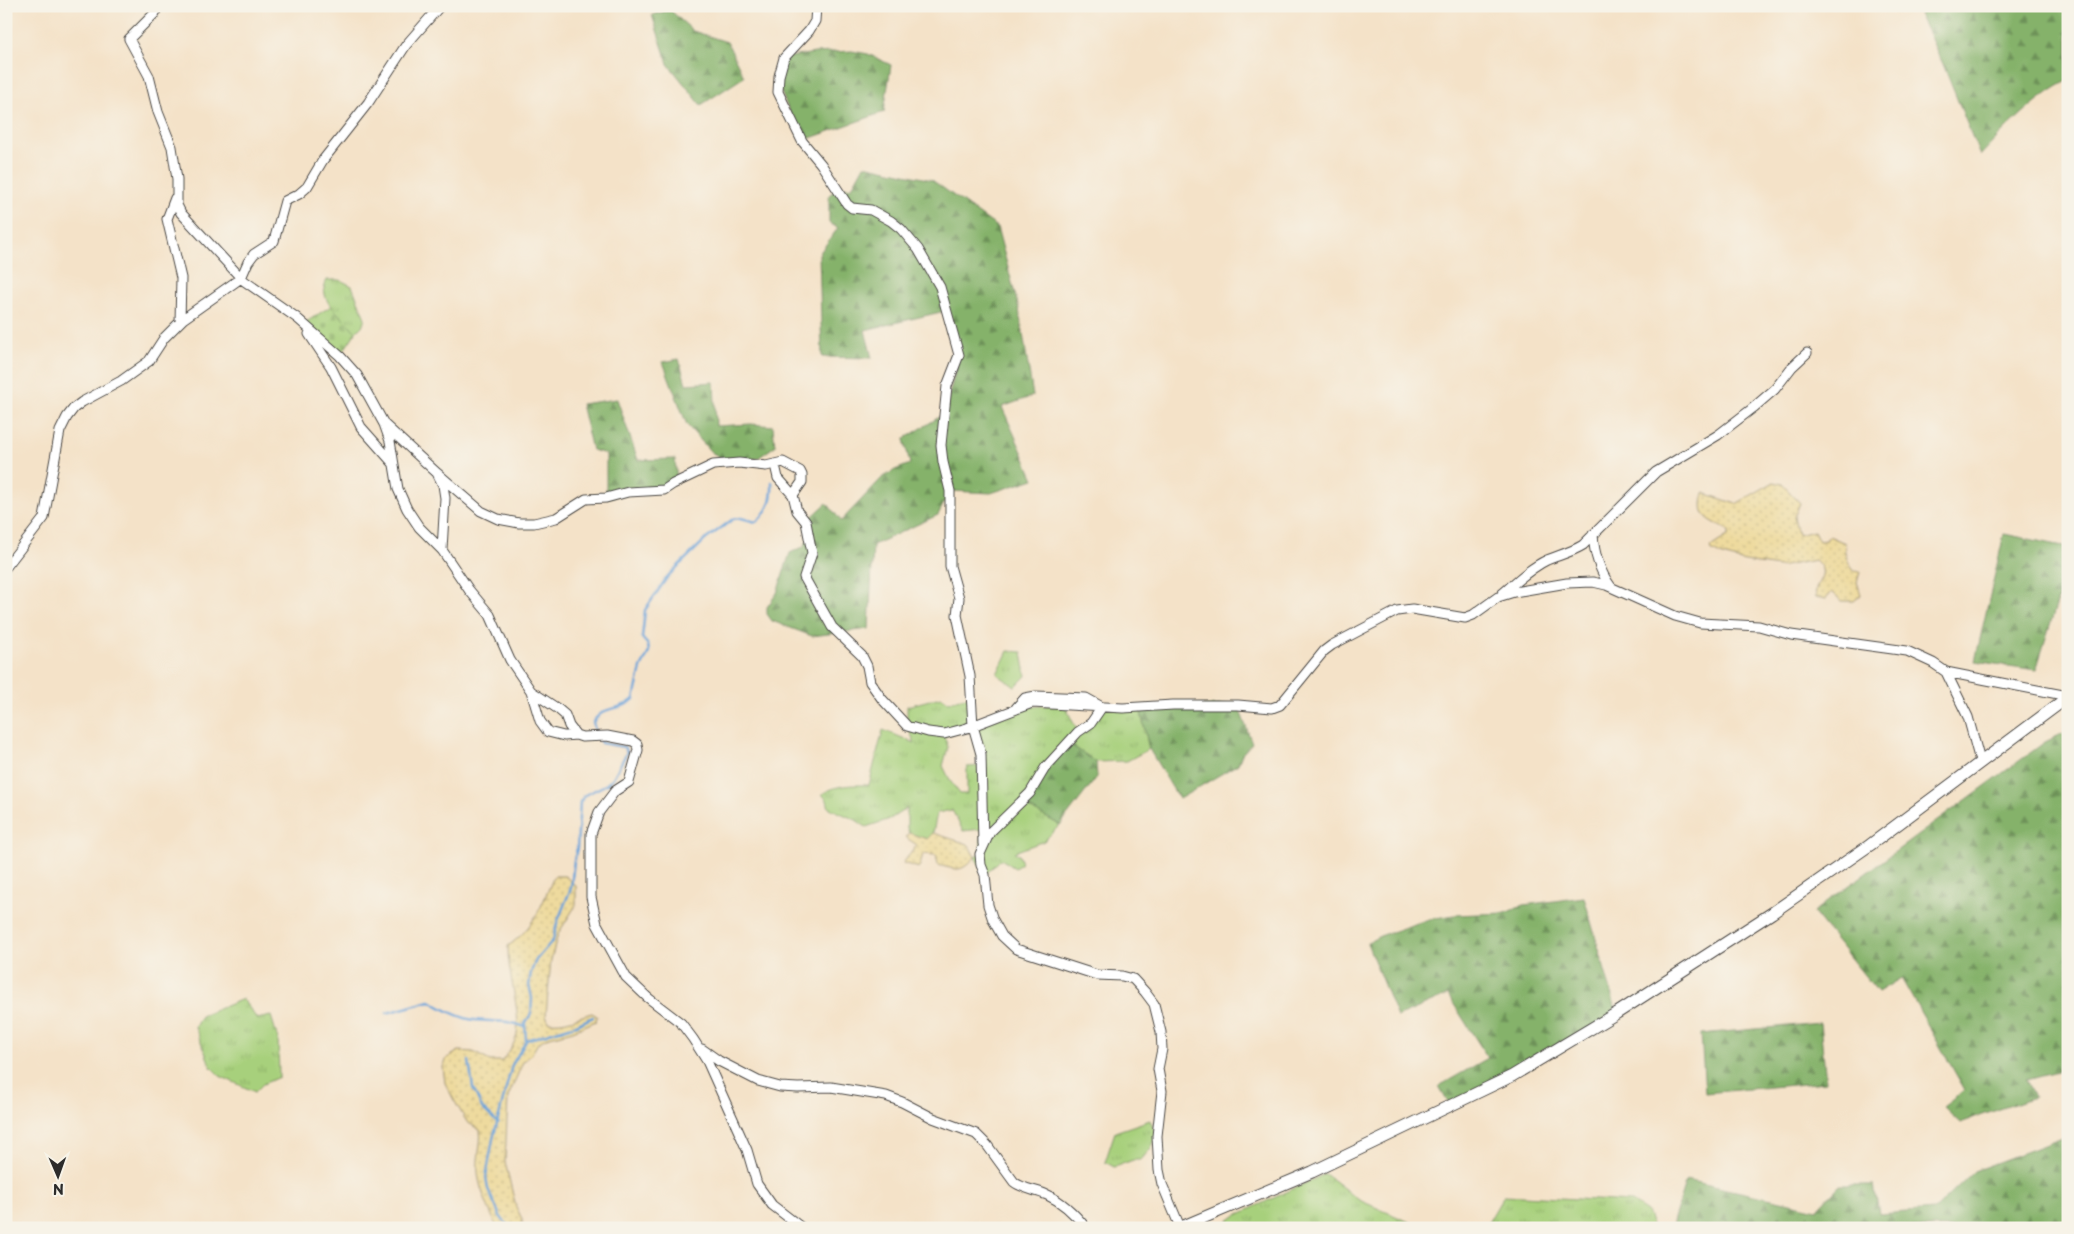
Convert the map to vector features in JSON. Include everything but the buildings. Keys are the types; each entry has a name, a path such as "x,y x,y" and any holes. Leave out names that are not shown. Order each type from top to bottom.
{"main road":[{"path":"1180,1228 1312,1172 1512,1076 1617,1013 1772,913 1870,845 2068,696"}],"street":[{"path":"158,6 155,13 129,39 149,76 158,112 172,147 178,189 177,205 181,214 241,278 297,318 340,356 357,376 384,424 398,489 406,509 419,527 442,550 469,590 490,615 510,660 531,691 540,721 548,732 564,736 576,735"},
{"path":"6,567 44,518 60,431 67,417 82,402 121,381 149,361 164,338 180,322 241,278 254,254 274,241 285,202 299,194 306,187 322,160 368,103 406,45 440,6"},
{"path":"816,6 815,21 809,31 784,58 779,76 778,92 802,141 821,164 847,204 852,208 871,210 891,221 901,229 918,249 940,287 958,355 947,386 941,445 950,491 950,566 960,598 957,615 970,676 973,726 981,754 983,844"},
{"path":"178,189 167,219 181,278 180,322"},
{"path":"297,318 327,360 361,427 394,464"},
{"path":"774,465 778,478 793,496 797,511 806,522 812,553 804,577 832,627 862,656 867,666 870,682 907,726 944,734 973,726 1032,703 1123,708 1173,705 1238,705 1272,708 1280,705 1324,651 1390,613 1412,609 1465,618 1473,615 1526,573 1546,560 1576,550 1656,472 1718,435 1754,408 1775,389 1792,367 1808,353"},
{"path":"384,424 481,511 498,519 519,523 556,518 586,499 606,498 628,492 664,490 713,465 739,462 766,466 783,462 788,464 802,475 802,482 793,496"},
{"path":"437,473 443,485 445,498 442,550"},
{"path":"1593,534 1594,546 1602,572 1611,587"},
{"path":"1498,597 1514,592 1567,583 1593,582 1611,587 1675,616 1700,623 1759,626 1791,635 1907,651 1933,663 1946,672 2068,696"},
{"path":"1946,672 1962,700 1980,761"},
{"path":"531,691 565,715 569,726 576,735 582,738 607,736 633,741 637,744 638,750 629,782 615,791 599,812 592,826 590,881 593,912 597,924 626,978 681,1023 698,1046 707,1061 747,1150 756,1184 772,1205 802,1228"},
{"path":"1102,707 1091,723 1078,732 1044,768 1030,793 990,832 983,844 980,854 980,865 985,875 988,905 993,920 1002,936 1016,949 1097,975 1122,976 1133,979 1154,1004 1161,1032 1162,1049 1158,1069 1162,1092 1157,1136 1160,1170 1162,1184 1180,1228"},
{"path":"698,1046 719,1061 758,1081 789,1087 831,1086 886,1096 933,1118 976,1134 988,1146 1014,1182 1019,1186 1046,1194 1063,1204 1086,1228"}],"green space":[{"path":"1933,6 2068,6 2068,81 2033,104 1980,156 1943,64 1919,14"},
{"path":"670,10 693,31 727,42 744,77 701,105 668,64 652,15"},
{"path":"852,51 868,54 891,65 884,112 802,141 778,85 784,58 815,53"},
{"path":"864,165 932,180 997,227 1019,309 1033,396 1002,407 1034,479 991,493 950,491 938,515 873,545 869,629 812,636 772,621 767,614 767,607 777,593 790,553 803,547 809,538 806,522 827,503 841,521 882,478 910,464 904,439 944,414 958,361 945,311 865,330 872,358 822,357 819,254 838,228 829,223 829,195 836,190 852,187"},
{"path":"327,280 340,280 352,286 365,318 363,325 356,332 332,309 328,302 325,295"},
{"path":"331,306 356,332 340,356 303,324"},
{"path":"679,359 686,384 714,382 716,426 751,424 773,426 775,446 758,458 739,463 730,463 711,452 687,425 663,362"},
{"path":"617,399 638,460 675,459 677,482 606,498 606,454 592,450 581,404"},
{"path":"2004,534 2068,547 2068,567 2036,670 1975,661"},
{"path":"1008,651 1022,652 1026,676 1015,687 997,674"},
{"path":"971,696 975,723 1020,708 1064,704 1078,732 1102,707 1140,707 1149,749 1127,761 1096,762 1068,743 1020,803 1060,825 1044,841 1014,852 1019,855 1022,863 1015,868 1001,859 985,875 975,857 980,854 982,829 963,831 952,810 937,813 933,833 927,839 909,833 907,828 907,808 890,819 866,827 856,820 829,808 827,800 822,794 839,787 869,785 883,730 915,743 907,726 907,706 941,697 948,702","holes":["972,728 979,766 967,767 967,794 960,794 943,766 948,747 944,736"]},
{"path":"1238,705 1252,743 1242,754 1238,764 1179,799 1149,749 1140,707"},
{"path":"2068,731 2068,1069 2026,1080 2034,1097 1960,1123 1943,1107 1965,1090 1901,978 1878,992 1813,912 2045,742"},
{"path":"1068,743 1096,762 1097,777 1060,825 1020,803"},
{"path":"1584,897 1617,1013 1450,1105 1439,1086 1488,1058 1448,995 1397,1017 1367,943 1380,936 1429,919 1455,915 1505,913 1524,905"},
{"path":"243,999 257,1019 271,1016 278,1039 279,1077 263,1084 255,1092 220,1076 211,1067 195,1027 201,1016"},
{"path":"1820,1023 1826,1082 1705,1093 1701,1034"},
{"path":"1150,1120 1157,1136 1151,1148 1141,1160 1133,1160 1114,1167 1105,1162 1115,1132"},
{"path":"2068,1136 2068,1228 1671,1228 1686,1180 1817,1209 1840,1185 1874,1185 1879,1214 1934,1210 1974,1171"},
{"path":"1325,1174 1359,1200 1423,1228 1221,1228 1221,1226 1235,1216"},
{"path":"1504,1195 1632,1202 1647,1212 1653,1228 1485,1228"}],"sand":[{"path":"1774,482 1782,484 1800,503 1794,517 1798,535 1814,531 1819,541 1826,540 1829,536 1845,543 1845,554 1848,561 1854,571 1860,572 1857,582 1861,595 1854,601 1842,601 1832,592 1826,599 1816,597 1822,570 1815,560 1779,567 1745,562 1722,556 1711,550 1712,546 1729,535 1729,531 1711,521 1704,513 1702,502 1704,493 1736,504"},
{"path":"909,833 927,839 933,833 968,844 975,857 966,866 959,869 938,865 936,855 923,854 919,868 903,863 917,845 905,837"},
{"path":"554,876 565,876 576,886 576,905 558,934 551,960 546,1015 549,1022 566,1021 592,1013 597,1016 596,1021 573,1031 546,1038 538,1043 531,1055 523,1062 508,1097 505,1162 516,1207 522,1219 522,1228 497,1228 479,1180 480,1130 467,1122 455,1102 445,1083 443,1067 447,1058 459,1051 473,1052 490,1061 502,1061 511,1048 516,1038 518,1024 508,946 531,924"}],"waterway":[{"path":"596,734 593,722 598,716 603,712 623,706 634,699 641,668 649,652 648,645 642,638 645,610 668,576 705,540 733,519 741,518 756,522 767,509 772,493 772,482"},
{"path":"509,1228 500,1216 488,1189 486,1177 493,1139 512,1065 526,1041 525,1024 531,1014 532,998 529,985 531,972 536,960 553,940 557,923 571,888 577,848 580,802 585,795 607,784 613,778 627,752 624,747 601,743 599,739"},
{"path":"387,1013 430,1001 451,1013 468,1019 506,1022 525,1027"},
{"path":"526,1040 576,1025 593,1017"},
{"path":"469,1061 473,1088 482,1108 498,1123"}]}
